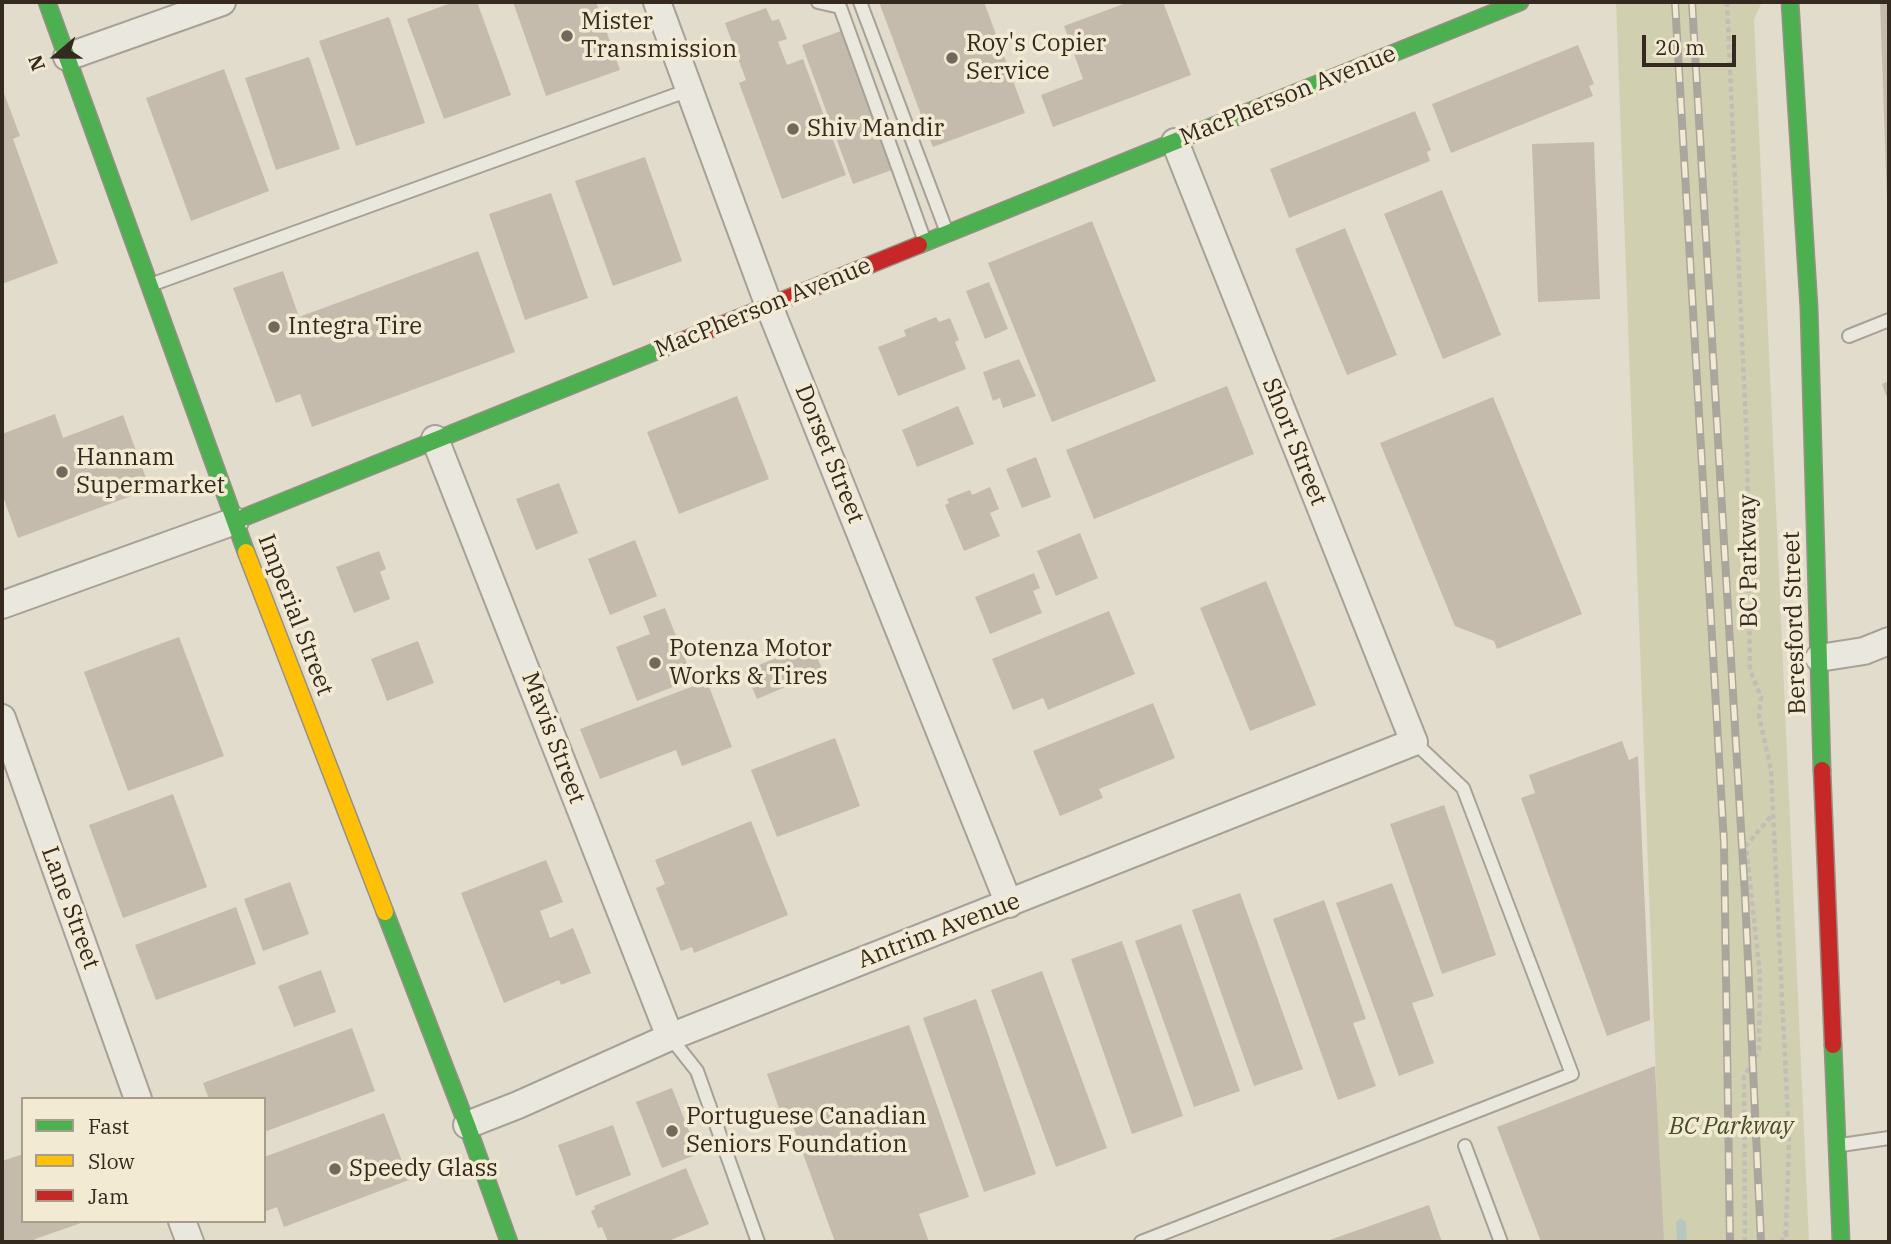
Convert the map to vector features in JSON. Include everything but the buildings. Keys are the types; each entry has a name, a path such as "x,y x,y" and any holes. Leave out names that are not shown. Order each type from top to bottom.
{"street":[{"name":"Imperial Street","path":"47,2 235,521 467,1125 509,1242"},
{"path":"67,57 222,2"},
{"name":"Dorset Street","path":"657,2 769,306 1009,904"},
{"name":"MacPherson Avenue","path":"2,605 235,521 1520,2"},
{"name":"Beresford Street","path":"1790,2 1809,308 1841,1242"},
{"name":"Short Street","path":"1175,142 1414,742"},
{"name":"Mavis Street","path":"435,439 670,1037"},
{"path":"1819,658 1864,651 1889,641"},
{"name":"Lane Street","path":"2,718 137,1097"},
{"name":"Antrim Avenue","path":"467,1125 670,1037 1414,742"},
{"path":"183,1223 190,1242"}],"lane":[{"path":"818,2 840,8 926,243"},
{"path":"860,2 947,234"},
{"path":"149,285 689,90"},
{"path":"1849,337 1889,320"},
{"path":"1141,1242 1572,1074 1463,788 1414,742"},
{"path":"670,1037 697,1071 758,1242"},
{"path":"1836,1145 1889,1138"},
{"path":"1465,1146 1501,1242"}],"path":[{"name":"BC Parkway","path":"1727,2 1747,449 1750,670 1761,696 1759,716 1770,769 1789,1141 1786,1231 1781,1242"},
{"path":"1745,1242 1744,1077 1759,1050 1760,975 1746,846 1772,814"},
{"path":"1786,1231 1787,1242"}],"green space":[{"name":"BC Parkway","path":"1616,2 1762,2 1754,19 1809,1242 1662,1242"}],"waterway":[{"path":"1681,1224 1682,1242"}],"railway":[{"path":"1675,2 1724,843 1730,1242"},
{"path":"1692,2 1745,896 1761,1242"}],"traffic: fast":[{"path":"47,2 246,552"},
{"path":"919,245 1520,2"},
{"path":"1790,2 1809,308 1822,770"},
{"path":"235,521 679,342"},
{"path":"385,912 509,1242"},
{"path":"1833,1045 1841,1242"}],"traffic: slow":[{"path":"246,552 385,912"}],"traffic: jam":[{"path":"679,342 919,245"},
{"path":"1822,770 1833,1045"}],"place":[{"name":"Mister Transmission","path":"567,36"},
{"name":"Roy's Copier Service","path":"952,58"},
{"name":"Shiv Mandir","path":"793,129"},
{"name":"Integra Tire","path":"274,327"},
{"name":"Hannam Supermarket","path":"62,472"},
{"name":"Potenza Motor Works & Tires","path":"655,663"},
{"name":"Portuguese Canadian Seniors Foundation","path":"672,1131"},
{"name":"Speedy Glass","path":"335,1169"}]}
